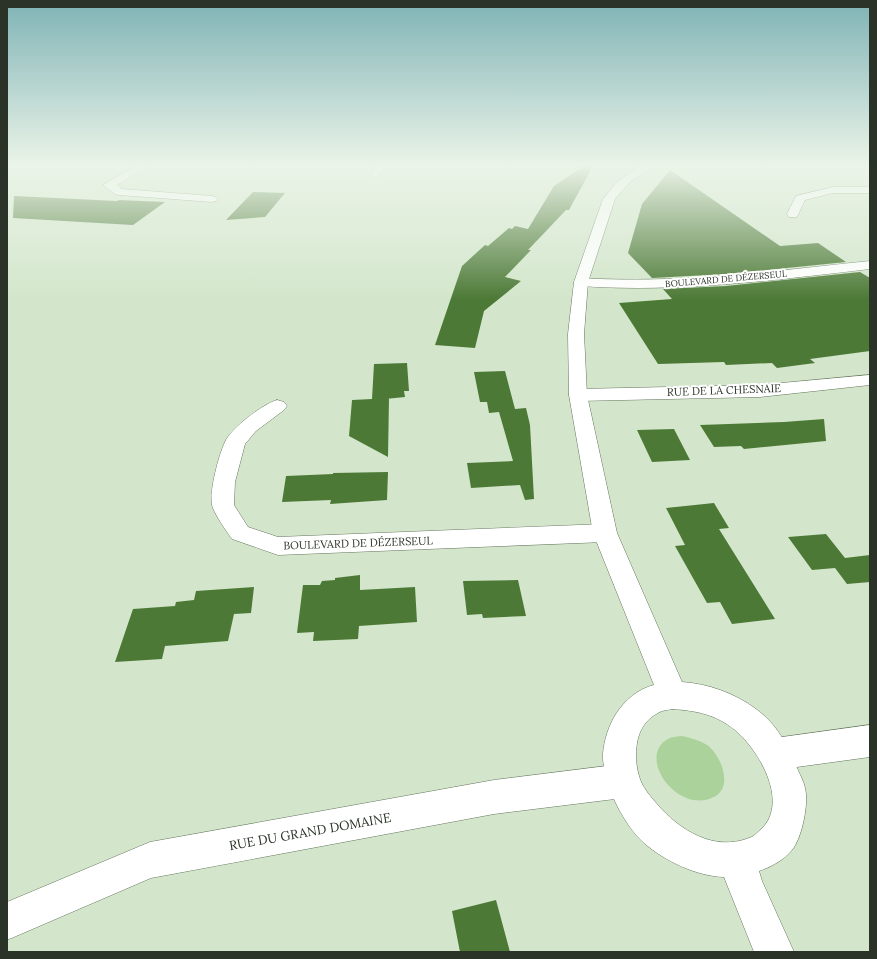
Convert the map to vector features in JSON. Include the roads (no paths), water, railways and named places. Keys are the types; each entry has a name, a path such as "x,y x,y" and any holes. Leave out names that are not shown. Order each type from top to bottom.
{"street":[{"path":"605,211 581,282 576,334 578,395 605,533 673,694"},
{"name":"BOULEVARD DE DÉZERSEUL","path":"581,282 658,284 744,278 870,265"},
{"name":"RUE DE LA CHESNAIE","path":"578,395 760,390 870,380"},
{"name":"BOULEVARD DE DÉZERSEUL","path":"277,406 249,427 235,442 224,482 224,505 240,533 278,546 605,533"},
{"path":"673,694 697,696 722,705 746,720 765,740 775,754 789,790 788,814 780,837 762,852 738,860 710,859 682,848 656,830 636,806 623,781 619,754 623,732 634,713 651,700 673,694"},
{"path":"775,754 870,741"},
{"name":"RUE DU GRAND DOMAINE","path":"7,921 150,860 494,797 623,781"},
{"path":"738,860 744,884 774,952"}]}
